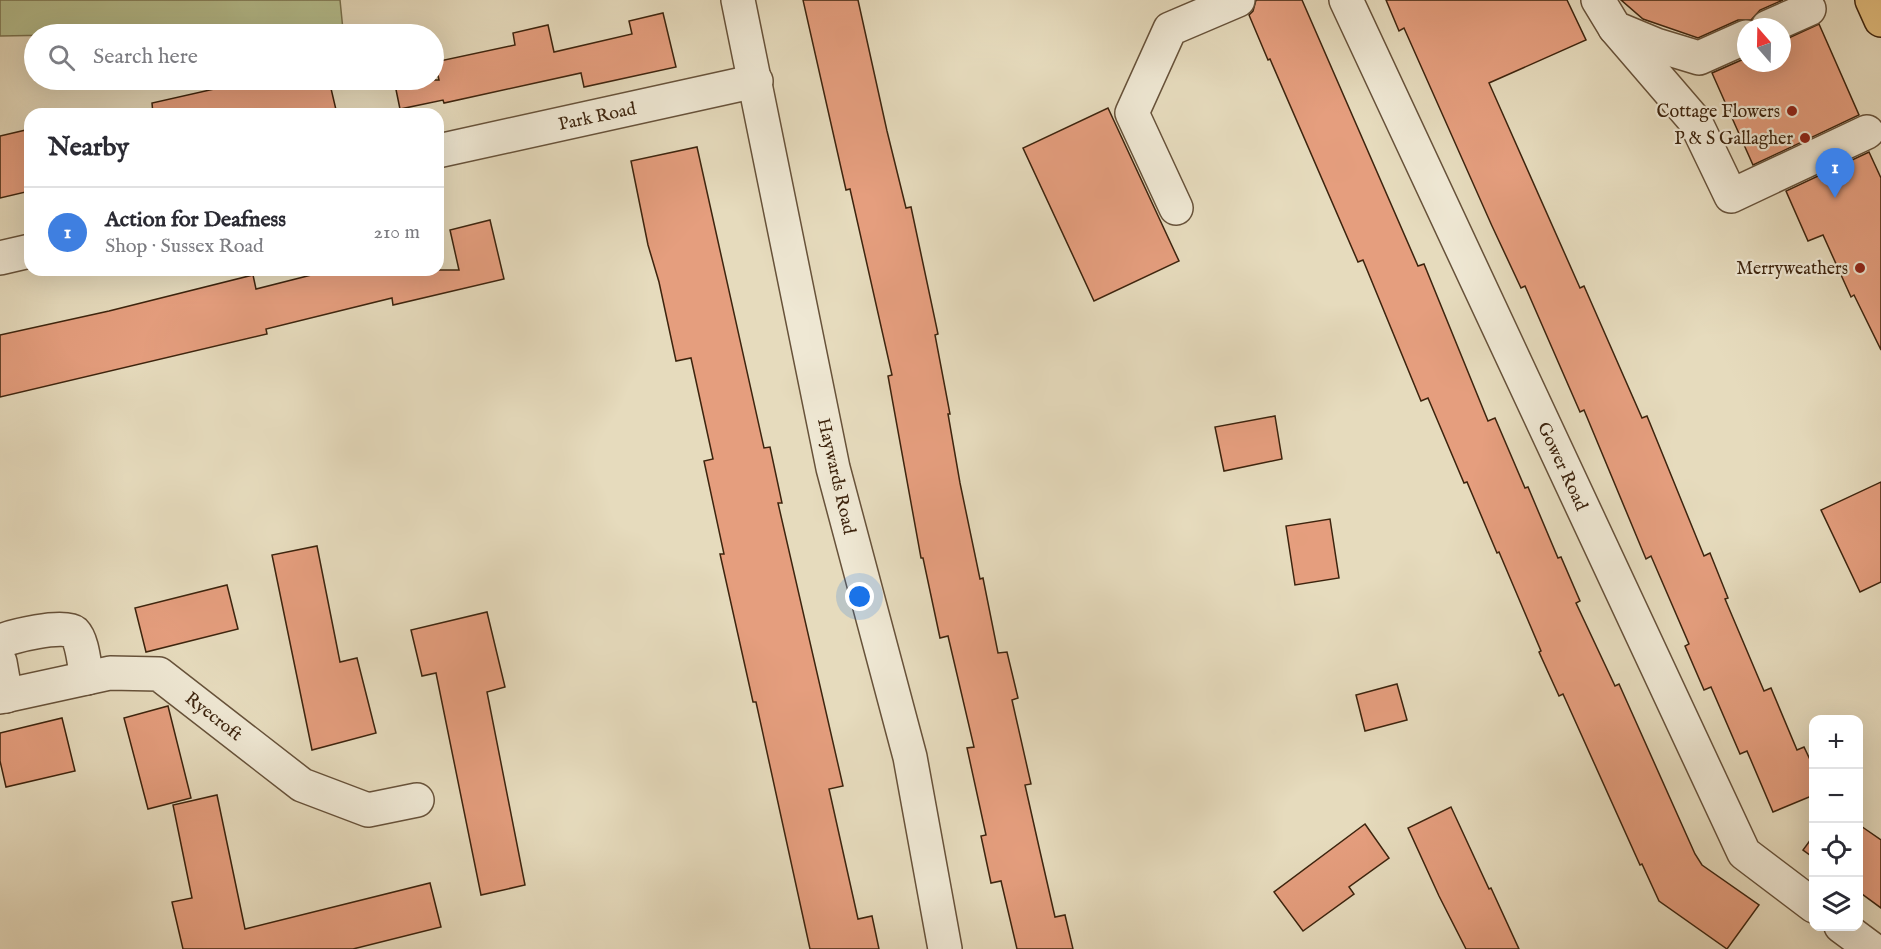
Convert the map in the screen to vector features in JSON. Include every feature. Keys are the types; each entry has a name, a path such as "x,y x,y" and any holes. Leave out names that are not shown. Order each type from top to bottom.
{"main road":[{"path":"1872,0 1881,20"}],"street":[{"name":"Haywards Road","path":"738,0 833,468 909,758 945,949"},
{"path":"1176,208 1132,113 1170,28 1238,0"},
{"name":"Gower Road","path":"1346,0 1744,854 1809,902"},
{"path":"1598,0 1615,28 1695,121 1731,196 1867,132"},
{"path":"1788,18 1809,9"},
{"path":"1615,28 1656,45 1699,58 1737,41"},
{"name":"Park Road","path":"444,150 756,81"},
{"path":"0,258 24,252"},
{"path":"0,642 54,629 70,629 75,633 87,678"},
{"path":"0,662 3,696"},
{"name":"Ryecroft","path":"3,696 110,673 159,674 302,784 368,810 417,800"},
{"path":"1847,931 1872,949"}],"green space":[{"path":"0,0 340,0 342,24 24,24 24,36 0,36"}],"building":[{"path":"803,0 858,0 906,208 911,207 938,334 935,335 950,414 948,414 980,579 983,578 998,653 1007,652 1018,698 1012,700 1031,784 1025,785 1039,847 1055,917 1065,915 1073,949 1017,949 1001,881 991,883 981,836 986,835 967,748 974,747 948,636 940,638 923,558 921,558 888,376 892,375 850,189 846,190"},
{"path":"1256,0 1302,0 1418,266 1424,264 1488,421 1495,418 1525,488 1528,487 1558,558 1561,557 1580,601 1576,603 1615,686 1619,684 1695,854 1702,865 1759,905 1727,949 1659,901 1642,864 1640,865 1563,694 1559,696 1539,652 1541,651 1499,552 1497,553 1467,482 1464,483 1428,398 1421,401 1363,260 1358,262 1270,59 1268,60 1249,15 1253,11"},
{"path":"1386,0 1567,0 1586,40 1489,83 1580,288 1584,286 1642,418 1647,416 1704,556 1710,553 1728,598 1725,599 1764,691 1771,688 1797,750 1804,747 1809,758 1809,797 1773,812 1747,751 1740,754 1711,687 1704,690 1685,646 1689,644 1651,556 1646,559 1584,410 1580,412 1525,286 1521,288 1404,28 1399,31"},
{"path":"1621,0 1783,0 1760,10 1753,18 1737,18 1737,20 1698,38 1643,19"},
{"path":"663,13 676,67 584,87 581,73 444,103 443,100 400,108 396,90 444,90 444,60 515,45 513,33 548,25 554,52 632,34 629,21"},
{"path":"1819,24 1859,115 1753,165 1712,73 1737,62 1737,72 1791,72 1791,37"},
{"path":"210,90 331,90 336,108 152,108 152,103"},
{"path":"1108,108 1179,261 1094,301 1023,148"},
{"path":"24,130 24,192 0,198 0,136"},
{"path":"697,147 764,448 770,447 782,503 778,503 843,786 829,789 858,919 872,916 879,949 810,949 756,702 753,702 720,554 724,554 704,461 713,459 691,358 676,361 659,282 648,245 631,161"},
{"path":"1869,152 1881,178 1881,350 1854,295 1851,297 1823,235 1808,241 1786,191"},
{"path":"490,220 504,279 393,305 392,298 266,329 267,334 0,397 0,335 249,276 253,276 256,289 307,276 444,276 444,270 459,270 450,230"},
{"path":"1275,416 1282,459 1224,471 1215,427"},
{"path":"1881,482 1881,582 1860,592 1821,510"},
{"path":"1330,519 1339,578 1295,585 1286,526"},
{"path":"317,546 340,662 357,658 376,733 312,750 272,555"},
{"path":"227,585 238,629 146,652 135,608"},
{"path":"487,612 505,687 487,692 525,885 481,895 436,673 422,676 411,630"},
{"path":"1397,684 1407,720 1365,731 1356,695"},
{"path":"168,706 191,798 148,809 124,718"},
{"path":"62,718 75,771 6,787 0,761 0,733"},
{"path":"217,795 245,929 430,883 441,927 353,949 183,949 172,902 192,898 173,805"},
{"path":"1451,807 1519,949 1466,949 1439,896 1408,828"},
{"path":"1365,824 1389,858 1349,887 1354,894 1303,931 1274,892"},
{"path":"1863,827 1881,840 1881,908 1863,895"},
{"path":"1809,842 1809,854 1803,850"}],"place":[{"name":"Cottage Flowers","path":"1792,111"},
{"name":"P & S Gallagher","path":"1805,138"},
{"name":"Action for Deafness","path":"1835,198"},
{"name":"Merryweathers","path":"1860,268"}]}
